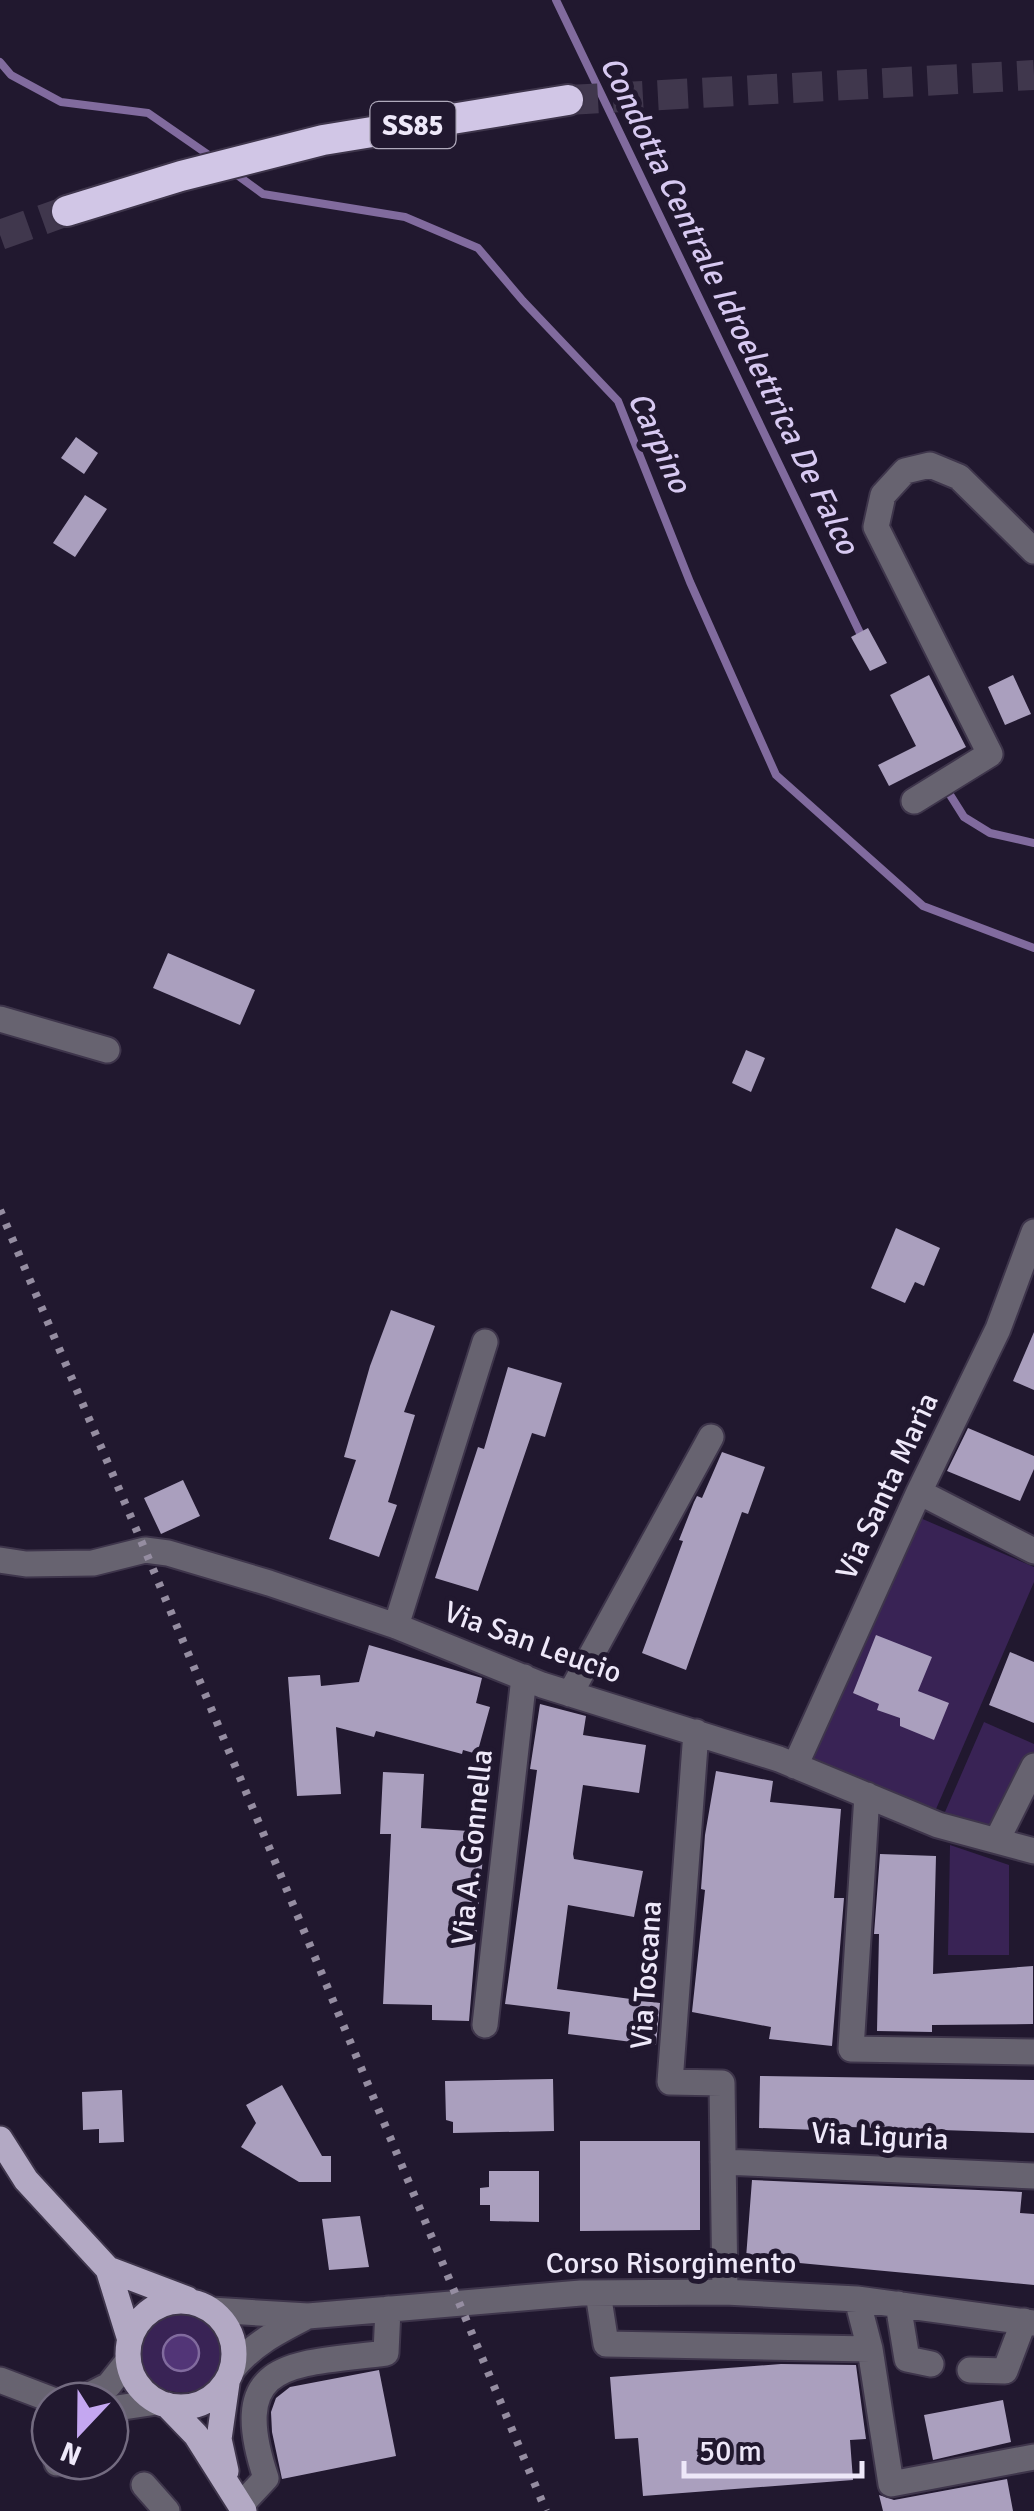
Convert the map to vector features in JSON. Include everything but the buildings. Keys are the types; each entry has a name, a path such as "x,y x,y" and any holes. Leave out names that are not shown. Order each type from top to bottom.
{"highway":[{"name":"SS85","path":"67,212 260,154 568,100"}],"main road":[{"path":"0,2140 26,2180 108,2268 203,2306 231,2334 234,2346 219,2439 238,2501"},
{"path":"108,2268 134,2380 196,2435 238,2501"},
{"path":"129,2350 139,2322 154,2308 174,2301 203,2306"},
{"path":"162,2404 201,2403 220,2390 230,2376"}],"street":[{"path":"914,801 990,754 876,527 883,495 904,471 930,465 958,477 1034,550"},
{"path":"0,1019 107,1050"},
{"name":"Via Santa Maria","path":"795,1766 918,1492 998,1329 1034,1232"},
{"path":"396,1626 484,1342"},
{"path":"570,1694 711,1437"},
{"path":"918,1492 1034,1551"},
{"name":"Via San Leucio","path":"0,1560 93,1564 145,1550 168,1553 270,1582 570,1694 795,1766 938,1825 1034,1851"},
{"name":"Via A. Gonnella","path":"486,2024 524,1677"},
{"name":"Via Toscana","path":"696,1732 670,2082 722,2084 725,2292"},
{"path":"996,1840 1034,1766"},
{"path":"867,1795 852,2049 1034,2052"},
{"name":"Via Liguria","path":"723,2162 1034,2176"},
{"name":"Corso Risorgimento","path":"203,2306 308,2316 598,2293 725,2292 858,2299 1029,2322"},
{"path":"598,2293 606,2344 870,2349"},
{"path":"858,2299 870,2349 890,2484 1034,2457"},
{"path":"898,2304 907,2359 931,2364"},
{"path":"238,2501 266,2478 252,2418 260,2391 278,2370 386,2352 388,2308"},
{"name":"Corso Risorgimento","path":"230,2376 242,2356 267,2337 308,2316"},
{"path":"970,2370 1005,2371 1029,2322"},
{"path":"112,2381 129,2350"},
{"path":"0,2380 30,2391"},
{"path":"130,2407 162,2404"},
{"path":"144,2485 167,2511"}],"shaded area":[{"path":"911,1514 1034,1567 1034,1582 933,1816 804,1760"},
{"path":"984,1722 1034,1744 1034,1753 992,1832 945,1812"},
{"path":"950,1845 1009,1865 1009,1955 948,1955"},
{"path":"178,2313 205,2320 221,2343 218,2367 208,2383 193,2391 176,2392 160,2387 147,2376 141,2360 143,2340 152,2325"},
{"path":"181,2335 194,2340 199,2353 194,2366 181,2371 168,2366 163,2353 168,2340"}],"waterway":[{"name":"Condotta Centrale Idroelettrica De Falco","path":"556,0 860,633"},
{"name":"Carpino","path":"0,62 11,75 61,102 148,113 213,158"},
{"name":"Carpino","path":"233,172 263,194 405,217 478,248 618,401 690,582 776,775 923,906 1034,948"},
{"path":"947,790 964,817 990,833 1034,843"}],"tunnel":[{"path":"568,100 1034,75"},
{"path":"0,235 67,211"}],"railway":[{"path":"0,1210 546,2511"}]}
